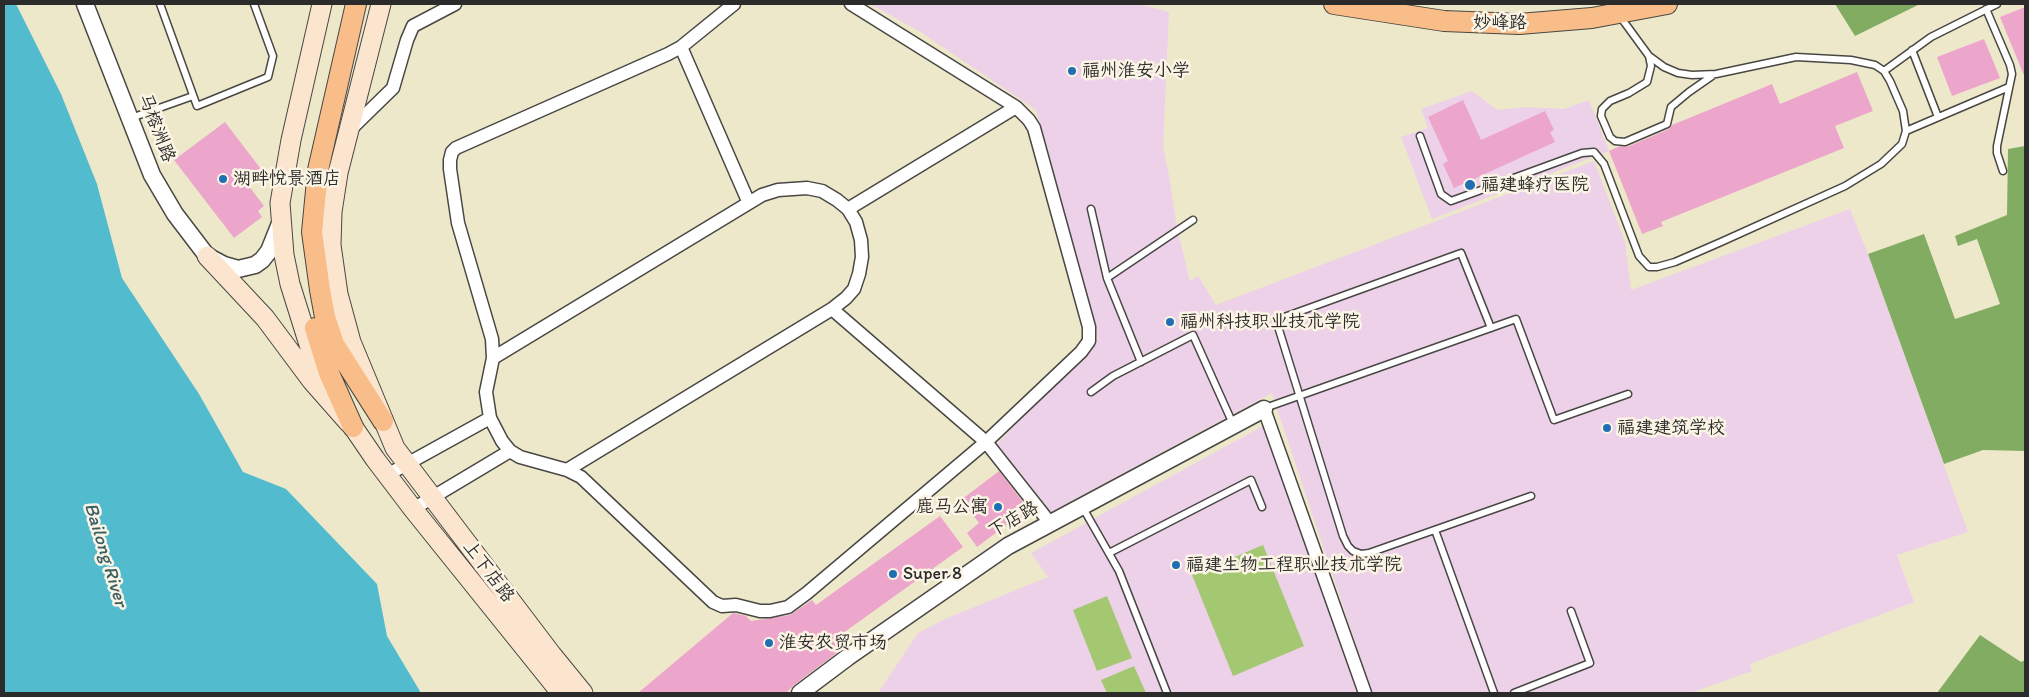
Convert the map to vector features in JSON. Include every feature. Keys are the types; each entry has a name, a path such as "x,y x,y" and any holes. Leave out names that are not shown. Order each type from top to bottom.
{"main road":[{"path":"322,4 284,174 280,203 280,222 290,284 311,351 322,377 353,427"},
{"path":"346,4 315,141 305,201 302,233 304,268 312,316 329,373 353,427"},
{"path":"356,4 318,170 312,232 325,317 334,344 383,421"},
{"name":"上下店路","path":"381,4 334,196 331,226 331,245 338,294 351,342 395,448 583,693"},
{"name":"妙峰路","path":"1334,4 1405,16 1484,24 1518,24 1618,14 1667,4"},
{"path":"208,256 265,318 312,382 353,427"},
{"name":"上下店路","path":"353,427 413,509 561,693"}],"street":[{"name":"马榕洲路","path":"85,4 152,174 175,214 208,256"},
{"path":"350,130 393,88 413,26 455,4"},
{"path":"734,4 681,47 462,145 452,152 450,170 456,214 492,339 493,358 486,392 490,418 495,430 510,451 520,457 567,470 581,477 706,598 722,606 736,604 760,611 770,611 788,606 807,593 986,442 1081,352 1089,340 1089,327 1034,128 1016,107 851,4"},
{"path":"681,47 748,201"},
{"path":"848,209 1016,107"},
{"path":"493,358 748,201 778,190 807,188 822,191 848,209 856,222 861,240 862,257 860,274 854,288 846,298 832,309 567,470"},
{"path":"208,256 224,265 238,269 255,265 269,251 280,222"},
{"path":"832,309 986,442 1050,523"},
{"path":"1264,409 1365,693"},
{"name":"下店路","path":"800,693 988,558 1264,409"},
{"path":"387,475 490,418"},
{"path":"413,509 510,451"}],"lane":[{"path":"160,4 197,106 268,78 273,56 254,4"},
{"path":"1884,71 1912,50 1950,26 1997,4"},
{"path":"1986,9 2012,74 1997,146 1997,153 2003,171"},
{"path":"1420,136 1441,194 1451,201 1582,153 1594,152 1604,164 1639,256 1649,267 1676,262 1770,221 1866,175 1893,154 1902,144 1906,132 1903,111 1884,71 1875,65 1851,60 1796,57 1704,76 1678,73 1664,67 1649,56 1618,14"},
{"path":"1912,50 1938,118"},
{"path":"1649,56 1651,66 1647,82 1629,94 1610,101 1602,109 1601,116 1610,137 1615,141 1625,142 1666,124 1672,107 1679,99 1716,74"},
{"path":"1906,132 2009,87"},
{"path":"131,118 193,96"},
{"path":"1091,209 1107,278 1141,362"},
{"path":"1107,278 1193,220"},
{"path":"1491,328 1461,253 1276,320 1348,546 1361,554 1369,554 1531,496"},
{"path":"1264,409 1516,319 1554,420 1628,394"},
{"path":"1091,392 1113,376 1193,335 1233,425"},
{"path":"1109,554 1251,480 1262,507"},
{"path":"1082,506 1119,571 1166,693"},
{"path":"1435,530 1494,693"},
{"path":"1514,693 1590,663 1570,611"}],"shaded area":[{"name":"福建建筑学校","path":"870,4 1139,4 1169,12 1163,147 1177,228 1190,281 1198,276 1216,305 1594,161 1625,242 1631,290 1850,209 1968,532 1897,555 1914,602 1750,664 1752,671 1690,693 1372,693 1272,393 1051,512 997,444 1098,338 1036,110 919,31"},
{"name":"福建蜂疗医院","path":"1472,91 1497,110 1527,107 1564,109 1589,100 1609,151 1432,219 1401,137 1428,128 1421,109"},
{"name":"福建生物工程职业技术学院","path":"1263,426 1359,693 878,693 918,633 945,619 1048,577 1031,553"}],"green space":[{"path":"1835,4 1920,4 1855,36"},
{"path":"2025,146 2025,451 1983,450 1944,464 1868,254 1924,234 1955,319 2000,304 1977,239 1958,246 1955,236 2007,215 2008,149"},
{"path":"1263,545 1304,646 1233,676 1192,575"},
{"path":"1107,596 1132,658 1097,671 1073,610"},
{"path":"1980,635 2021,662 2025,660 2025,693 1937,693"},
{"path":"1134,666 1146,693 1107,693 1101,680"}],"water":[{"name":"Bailong River","path":"4,4 16,4 61,94 97,184 122,278 199,394 243,472 286,489 377,584 387,636 421,693 4,693"}],"building":[{"path":"2025,7 2025,78 2000,17"},
{"path":"1984,39 2000,78 1952,96 1937,57"},
{"path":"1857,72 1873,111 1835,126 1844,148 1661,222 1663,226 1642,234 1609,151 1620,146 1627,147 1669,129 1672,125 1772,84 1780,104"},
{"path":"1463,100 1481,140 1545,111 1554,130 1550,132 1555,142 1454,188 1443,164 1448,161 1428,117"},
{"name":"湖畔悦景酒店","path":"225,122 264,173 248,185 264,206 258,211 262,217 234,238 174,160"},
{"name":"鹿马公寓","path":"999,471 1033,515 1018,527 1013,520 977,547 967,533 979,523 961,500"},
{"name":"淮安农贸市场","path":"940,516 963,547 839,636 842,649 786,693 638,693 733,613 746,616 751,621 790,615 812,600 816,605"}],"place":[{"name":"福州淮安小学","path":"1072,71"},
{"name":"湖畔悦景酒店","path":"223,179"},
{"name":"福建蜂疗医院","path":"1470,185"},
{"name":"福州科技职业技术学院","path":"1170,322"},
{"name":"福建建筑学校","path":"1607,428"},
{"name":"鹿马公寓","path":"998,507"},
{"name":"福建生物工程职业技术学院","path":"1176,565"},
{"name":"Super 8","path":"893,574"},
{"name":"淮安农贸市场","path":"769,643"}]}
